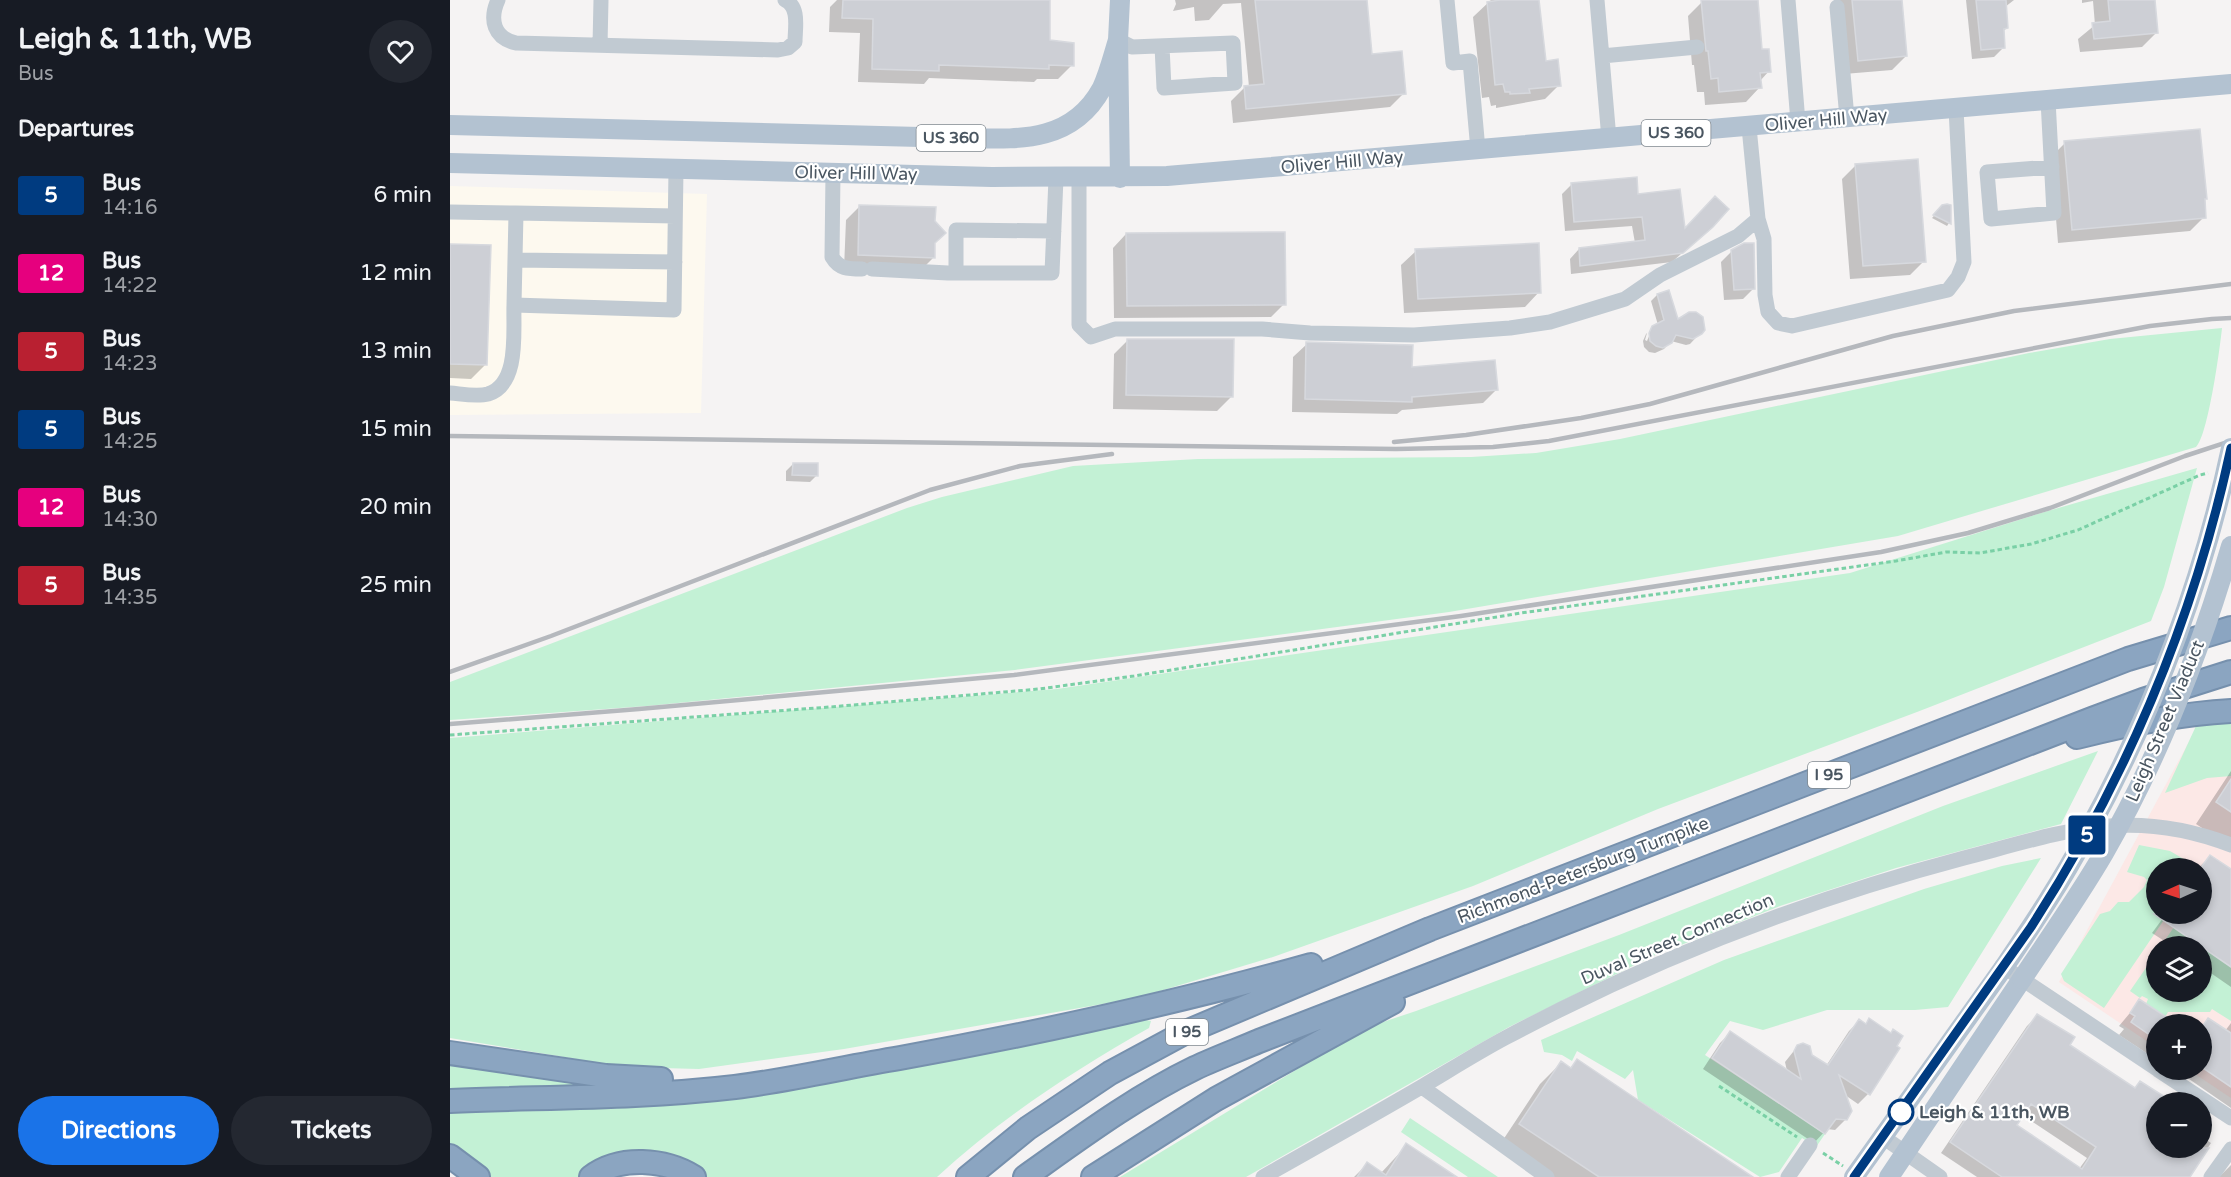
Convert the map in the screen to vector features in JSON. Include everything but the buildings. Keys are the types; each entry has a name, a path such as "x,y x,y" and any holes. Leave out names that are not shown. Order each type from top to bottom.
{"highway":[{"name":"Richmond-Petersburg Turnpike","path":"968,1177 1028,1128 1110,1073 1186,1032 1430,929 2128,659 2231,628"},
{"name":"I 95","path":"1025,1177 1130,1105 1195,1068 1259,1041 2143,700 2231,672"},
{"path":"1977,765 2096,733 2194,714 2231,711"},
{"path":"450,1101 679,1091 785,1079 1009,1038 1132,1010 1263,979 1430,929"},
{"path":"1093,1177 1216,1099 1457,965"},
{"path":"450,1053 606,1076 656,1079 785,1079"},
{"path":"450,1156 478,1177"},
{"path":"591,1177 610,1168 640,1162 669,1165 694,1177"}],"main road":[{"name":"US 360","path":"1118,40 1120,0"},
{"name":"Oliver Hill Way","path":"450,125 1030,138 1057,131 1089,107 1103,86 1118,40"},
{"path":"1118,40 1120,178"},
{"name":"Oliver Hill Way","path":"450,163 1120,178 1214,173 2231,84"},
{"name":"Leigh Street Viaduct","path":"1849,1172 1883,1137 2004,967 2056,888 2086,837 2157,689 2194,588 2231,448"},
{"name":"Leigh Street Viaduct","path":"1889,1177 2103,854 2141,781 2186,680 2231,546"}],"street":[{"path":"498,0 494,9 498,35 506,41 516,43 778,50 788,48 795,42 795,10 789,1 785,0"},
{"path":"600,45 601,0"},
{"path":"1447,0 1453,63 1470,61 1478,150"},
{"path":"1597,0 1609,139"},
{"path":"1788,0 1798,122"},
{"path":"1837,7 1847,118"},
{"path":"1118,40 1132,47 1162,46 1233,44 1235,83 1164,88 1162,46"},
{"path":"1602,56 1697,47"},
{"path":"2048,100 2052,167 2054,213 1991,219 1987,172 2052,167"},
{"path":"1749,127 1758,219 1764,239 1765,295 1768,312 1779,323 1792,326 1948,290 1958,278 1964,262 1964,246 1956,109"},
{"path":"514,304 674,310 676,169"},
{"path":"833,173 832,257 837,265 848,269 956,273 1052,273 1056,178"},
{"path":"1079,178 1079,325 1090,337 1114,329 1262,329 1310,333 1414,335 1510,328 1550,322 1625,299 1660,275 1738,236 1758,219"},
{"path":"450,212 675,216"},
{"path":"450,393 485,395 494,391 507,378 512,357 516,213"},
{"path":"956,273 956,230 1054,231"},
{"path":"515,260 675,262"},
{"name":"Duval Street Connection","path":"1263,1177 1504,1039 1704,945 1793,911 1924,869 2053,835 2104,826 2155,825 2211,837 2231,845"},
{"path":"2004,967 2146,1061"},
{"path":"2174,1080 2231,1118"},
{"path":"1422,1087 1547,1177"},
{"path":"1883,1137 1940,1177"},
{"path":"1788,1177 1810,1145"},
{"path":"2211,1177 2231,1149"}],"path":[{"path":"450,735 1039,689 1134,676 1521,613 1896,561 1946,552 1980,553 2031,544 2078,530 2200,475 2210,473"},
{"path":"1719,1086 1849,1172"}],"shaded area":[{"path":"450,186 707,194 701,413 450,415"},
{"path":"2231,720 2231,1098 2204,1080 2212,1080 2212,1014 2146,1014 2146,1041 2059,982 2198,725"}],"green space":[{"path":"2222,328 2209,410 2205,427 2196,447 1898,536 1449,612 1015,670 647,706 450,720 450,682 907,508 942,497 1073,466 1198,459 1471,457 1536,453 1620,439 2029,353 2110,339"},
{"path":"2197,468 2164,587 2151,621 1658,809 1473,886 1273,957 1137,998 844,1049 699,1069 624,1067 450,1038 450,738 1057,689 1850,573 2041,513"},
{"path":"2231,723 2231,776 2207,778 2165,793 2196,726"},
{"path":"2098,751 2061,824 1896,868 1780,906 1653,956 1509,1027 1246,1177 1120,1177 1327,1051 1374,1025 1619,935 1943,806"},
{"path":"2139,845 2170,851 2182,858 2146,858 2146,879 2127,872"},
{"path":"2041,858 1948,1007 1915,1010 1827,1010 1763,1030 1730,1021 1705,1055 1825,1134 1816,1147 1802,1138 1779,1172 1760,1177 1638,1100 1633,1070 1625,1079 1577,1051 1572,1061 1562,1055 1544,1052 1541,1040 1724,960 1924,889 2002,866"},
{"path":"2146,882 2146,924 2161,924 2153,936 2146,936 2146,946 2104,1008 2064,981 2061,974 2100,914 2110,911 2118,902 2129,902"},
{"path":"2174,927 2187,936 2168,936"},
{"path":"2212,954 2231,967 2231,1021 2212,1009 2210,1012 2161,1014 2146,1004 2147,1002 2212,1002"},
{"path":"2146,968 2146,998 2142,996 2140,998 2130,991"},
{"path":"1140,1019 1151,1021 1149,1028 1093,1061 1012,1115 937,1177 704,1177 697,1172 584,1173 579,1177 488,1177 450,1149 450,1108 572,1103"},
{"path":"450,1060 589,1083 586,1086 450,1091"},
{"path":"1410,1118 1498,1177 1468,1177 1401,1132"}],"railway":[{"path":"1394,442 1466,435 1581,418 1650,404 1893,336 2014,311 2231,284"},
{"path":"450,436 1396,449 1493,447 1549,441 2150,326 2231,318"},
{"path":"450,724 1014,675 1461,616 1881,552 1968,533 2050,508 2185,456 2231,441"},
{"path":"450,672 551,636 930,490 1020,466 1112,454"}],"bus line":[{"name":"5","path":"1854,1177 2004,967 2056,888 2086,837 2135,739 2182,622 2210,534 2231,448"}],"place":[{"name":"Leigh & 11th, WB","path":"1901,1112"}]}
